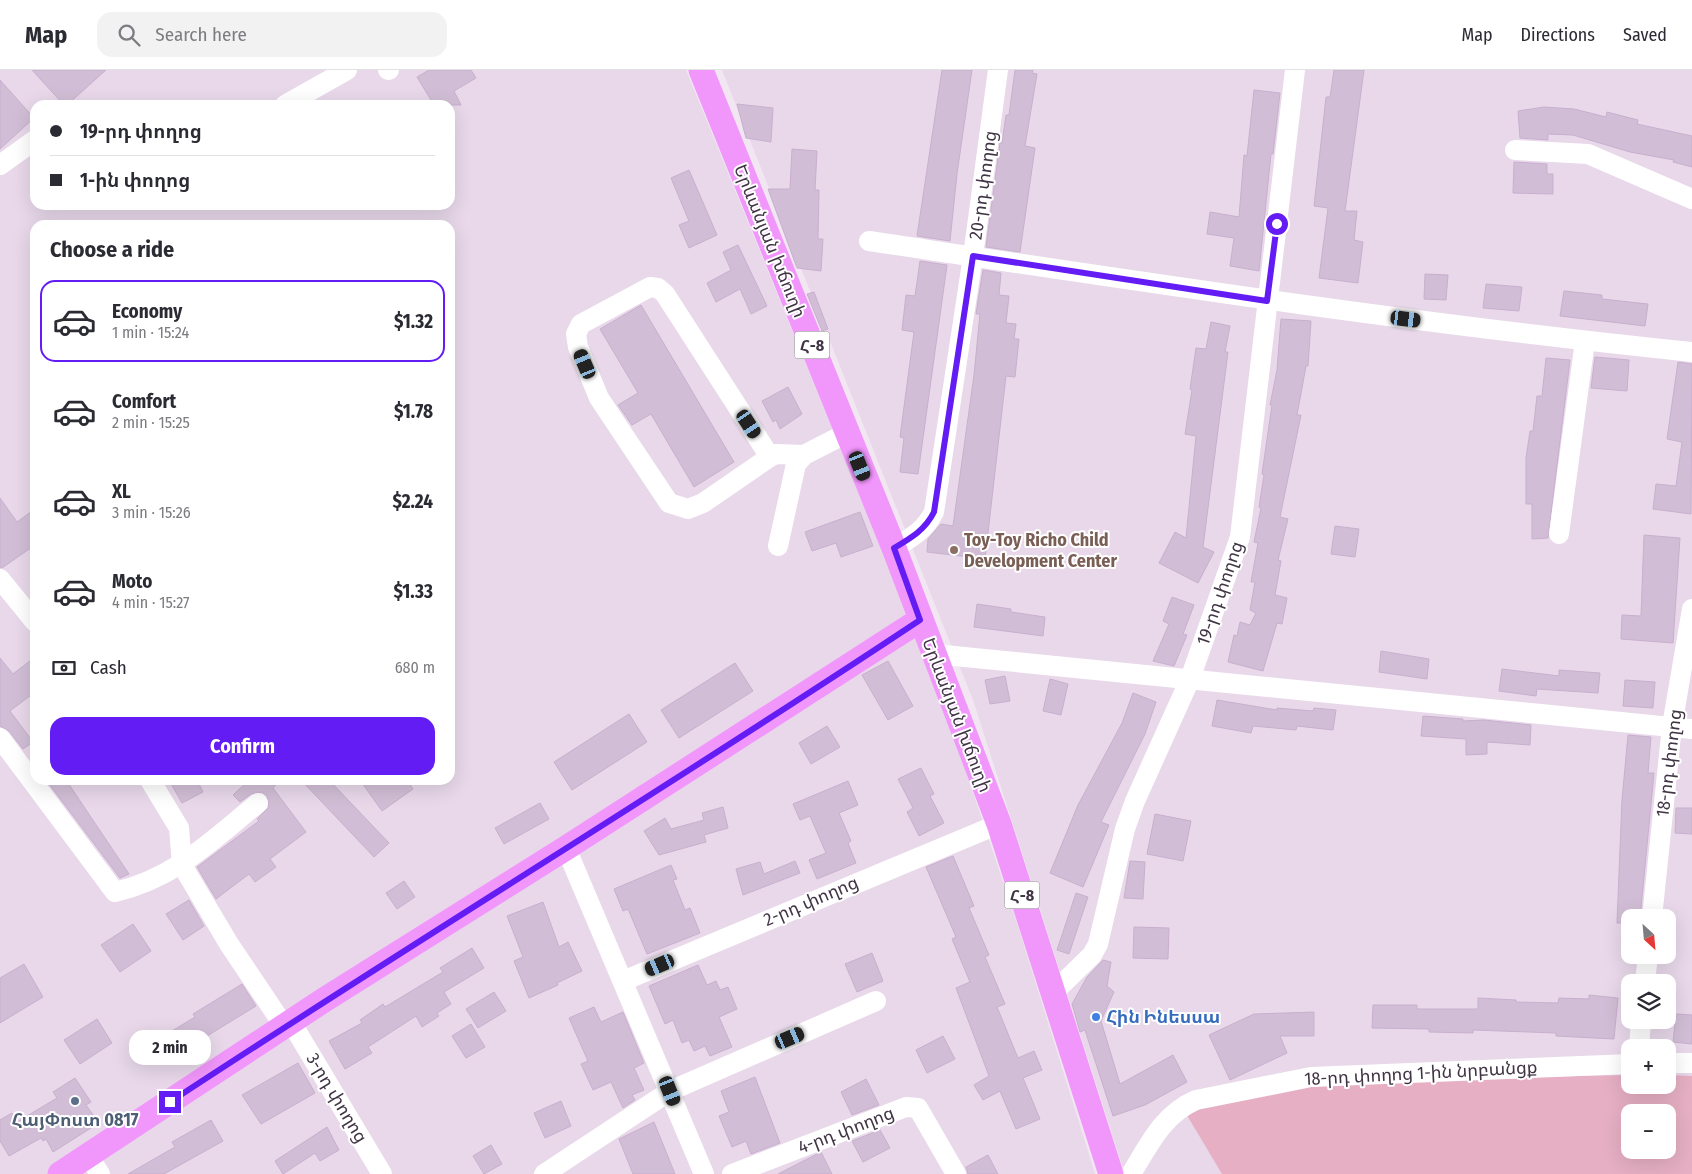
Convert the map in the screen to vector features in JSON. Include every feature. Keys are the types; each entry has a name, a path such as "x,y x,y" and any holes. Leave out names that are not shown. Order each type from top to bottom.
{"main road":[{"name":"Երևանյան խճուղի","path":"701,70 894,548 920,620 1000,824 1111,1174"},
{"path":"60,1174 94,1165 287,1024 566,848 920,620"}],"street":[{"path":"294,100 347,70"},
{"name":"20-րդ փողոց","path":"894,548 919,533 928,524 934,512 973,256 998,70"},
{"name":"19-րդ փողոց","path":"1053,993 1092,955 1098,944 1125,829 1135,801 1190,679 1233,561 1240,536 1296,70"},
{"path":"0,165 30,144"},
{"path":"1515,150 1588,154 1692,199"},
{"path":"869,241 1267,301 1584,341 1692,352"},
{"path":"770,457 665,294 658,288 650,287 581,324 576,334 578,347 599,398 669,503 688,509 702,503 776,454 804,455"},
{"path":"1558,534 1584,341"},
{"path":"778,546 796,464 804,455 847,433"},
{"path":"0,579 30,616"},
{"name":"18-րդ փողոց","path":"1653,909 1672,726 1692,609"},
{"path":"934,654 1692,729"},
{"path":"0,738 30,778"},
{"path":"35,785 115,892 140,886 182,865 258,802"},
{"path":"153,785 179,828 182,865"},
{"name":"2-րդ փողոց","path":"623,980 1000,824"},
{"path":"566,848 704,1174"},
{"name":"3-րդ փողոց","path":"182,865 230,944 287,1024 382,1174"},
{"path":"544,1174 670,1091 876,1001"},
{"path":"1676,1063 1692,1063"},
{"name":"18-րդ փողոց 1-ին նրբանցք","path":"1131,1174 1163,1123 1179,1107 1196,1100 1311,1077 1621,1064"},
{"name":"4-րդ փողոց","path":"732,1174 906,1107 918,1108 956,1174"}],"shaded area":[{"path":"0,70 686,70 937,686 1016,920 1095,1174 0,1174"},
{"path":"722,70 1692,70 1692,1174 1125,1174 973,700"},
{"path":"1621,1075 1621,1094 1676,1094 1676,1075 1692,1076 1692,1174 1222,1174 1185,1112 1320,1081"}],"building":[{"path":"32,70 106,70 73,100 59,100"},
{"path":"429,70 471,70 476,78 454,91 461,105 455,105 455,100 431,100 417,77"},
{"path":"942,70 972,70 957,174 950,241 917,236"},
{"path":"1015,70 1033,70 1032,73 1037,74 1025,146 1035,148 1020,252 986,247 1000,143 1002,143 1006,115 1009,115"},
{"path":"1334,70 1364,70 1345,211 1357,211 1354,240 1363,242 1358,283 1319,278 1328,208 1314,206 1326,97 1330,97"},
{"path":"0,80 30,114 30,122 0,149"},
{"path":"1254,90 1280,93 1273,154 1271,154 1259,271 1230,266 1234,238 1207,234 1210,212 1239,217 1244,155 1247,156"},
{"path":"737,104 773,108 771,142 746,138"},
{"path":"1544,107 1574,109 1606,117 1607,112 1638,120 1637,124 1692,136 1692,167 1673,162 1674,160 1630,152 1573,135 1548,134 1548,140 1520,138 1518,111"},
{"path":"792,149 817,151 815,190 819,190 818,239 823,239 821,271 797,268 768,189 790,189"},
{"path":"1514,162 1547,164 1547,174 1553,174 1553,194 1513,193"},
{"path":"689,170 717,235 689,248 679,225 689,221 671,178"},
{"path":"738,245 767,306 751,314 740,289 716,302 707,283 731,270 723,252"},
{"path":"920,261 947,265 918,474 900,472 904,438 900,437 914,332 902,330 906,295 915,296"},
{"path":"983,270 1001,273 999,295 1009,296 1006,323 1016,324 1014,339 1019,339 1015,377 1006,376 985,559 927,552 928,539 941,524 953,526 974,375 980,314 976,314"},
{"path":"1425,274 1448,275 1446,300 1424,299"},
{"path":"1486,284 1522,287 1519,311 1483,308"},
{"path":"1564,291 1602,295 1602,299 1648,304 1645,326 1560,316"},
{"path":"814,292 828,329 822,331 807,294"},
{"path":"641,305 734,462 694,487 651,414 632,425 618,405 638,393 600,329"},
{"path":"1281,319 1311,321 1308,366 1306,366 1297,415 1301,415 1280,517 1288,519 1278,560 1281,561 1275,595 1287,598 1282,624 1277,623 1263,671 1228,662 1234,635 1237,636 1240,622 1250,625 1256,613 1250,610 1255,582 1251,582 1258,543 1254,542 1261,508 1259,507 1264,475 1262,474 1272,405 1270,405 1277,370"},
{"path":"1211,322 1230,326 1225,352 1228,352 1203,547 1214,552 1198,583 1159,563 1175,532 1186,538 1196,436 1185,434 1192,390 1190,389 1196,348 1206,349"},
{"path":"1595,357 1629,360 1627,391 1591,388"},
{"path":"1546,358 1570,360 1548,538 1532,539 1532,504 1526,504 1526,458 1530,431 1533,431 1537,396 1542,396"},
{"path":"1678,362 1692,364 1691,514 1653,509 1656,484 1676,486 1682,442 1667,439"},
{"path":"788,387 802,414 780,429 776,420 773,422 762,401"},
{"path":"0,498 17,522 30,513 30,548 2,568 0,567"},
{"path":"860,512 873,546 841,557 836,543 812,551 805,532"},
{"path":"1335,526 1359,529 1355,557 1331,554"},
{"path":"1644,535 1680,538 1673,643 1621,639 1622,615 1641,616"},
{"path":"1172,597 1194,605 1183,634 1187,635 1174,666 1153,661 1169,624 1163,621"},
{"path":"977,604 1045,617 1043,636 974,627"},
{"path":"1381,651 1429,659 1427,679 1379,672"},
{"path":"0,658 13,674 30,661 30,696 10,711 30,738 30,744 23,749 9,731 0,726"},
{"path":"888,661 913,706 888,720 862,675"},
{"path":"735,663 753,691 679,738 661,710"},
{"path":"1502,669 1559,676 1559,670 1600,673 1598,693 1537,689 1536,696 1499,691"},
{"path":"1005,676 1010,701 990,704 985,680"},
{"path":"1050,679 1068,684 1061,715 1043,711"},
{"path":"1625,680 1655,682 1653,708 1623,706"},
{"path":"1133,693 1156,702 1145,734 1101,822 1109,825 1083,887 1050,873 1078,805 1122,723"},
{"path":"1217,700 1277,710 1277,708 1313,711 1314,708 1336,710 1333,730 1297,726 1296,730 1253,726 1251,733 1212,726"},
{"path":"629,714 647,742 572,790 554,762"},
{"path":"1423,716 1463,719 1463,721 1484,720 1531,725 1530,745 1487,742 1487,754 1466,755 1466,739 1421,736"},
{"path":"827,726 840,747 811,764 799,743"},
{"path":"1628,735 1651,737 1648,773 1654,773 1641,909 1621,909 1621,923 1617,923 1622,800"},
{"path":"921,768 934,794 930,796 944,823 919,836 907,812 913,808 898,779"},
{"path":"848,781 858,805 839,813 851,841 848,843 856,863 817,879 809,860 826,853 810,816 800,820 793,804"},
{"path":"50,785 69,785 129,874 120,878"},
{"path":"172,785 200,785 203,792 182,803"},
{"path":"244,785 276,785 273,788 306,832 270,859 276,867 255,882 249,874 216,899 197,867 259,821 257,819 269,807 267,796 262,792 251,794 240,802 233,795"},
{"path":"306,785 334,785 389,843 374,857"},
{"path":"364,785 410,785 413,789 382,811"},
{"path":"540,803 549,819 504,844 495,828"},
{"path":"723,807 728,828 704,835 706,842 659,855 644,831 665,818 671,829 704,820 702,813"},
{"path":"1676,808 1692,808 1692,834 1675,833"},
{"path":"1155,814 1191,821 1183,861 1147,854"},
{"path":"953,856 974,906 969,908 989,955 985,957 1005,1004 997,1007 1018,1058 1034,1051 1042,1070 1023,1078 1040,1119 1016,1129 1000,1091 983,1100 974,1085 989,1076 956,988 970,982 952,939 956,937 926,867"},
{"path":"795,861 800,873 743,895 736,869 760,862 764,874"},
{"path":"1130,861 1145,862 1143,899 1124,898"},
{"path":"671,865 677,879 673,880 685,910 690,908 700,933 647,954 628,909 623,911 614,889"},
{"path":"404,881 415,897 397,909 386,893"},
{"path":"1076,893 1088,897 1069,954 1057,950"},
{"path":"189,900 204,926 183,940 166,914"},
{"path":"543,902 559,947 568,942 582,971 557,983 558,985 529,998 514,961 523,957 507,916"},
{"path":"133,924 151,951 120,972 101,945"},
{"path":"1134,927 1169,928 1168,959 1133,958"},
{"path":"472,948 484,968 444,992 451,1004 437,1013 439,1016 422,1027 416,1016 368,1047 372,1053 345,1069 329,1041 362,1023 360,1020 383,1004 385,1007 443,972 440,968"},
{"path":"872,953 883,981 857,992 845,964"},
{"path":"1103,960 1111,962 1107,986 1114,992 1101,1021 1120,1084 1173,1055 1187,1082 1145,1105 1113,1116 1085,1030 1080,1032 1072,1004 1087,977"},
{"path":"24,964 43,997 0,1023 0,978"},
{"path":"698,965 707,985 716,981 720,990 728,987 737,1009 719,1017 732,1047 710,1056 705,1046 694,1051 689,1040 682,1043 673,1020 665,1024 649,986"},
{"path":"242,984 256,1006 207,1036 205,1033 164,1058 154,1042 195,1017 193,1014"},
{"path":"494,992 506,1011 478,1028 466,1009"},
{"path":"1589,995 1618,998 1614,1039 1556,1036 1556,1033 1473,1030 1473,1033 1429,1032 1429,1029 1372,1028 1373,1005 1417,1005 1417,1009 1478,1009 1478,998 1516,1000 1516,1002 1558,1003 1559,998 1589,999"},
{"path":"594,1007 601,1022 623,1012 644,1063 634,1068 644,1090 632,1095 635,1100 623,1108 611,1082 593,1090 581,1064 588,1061 569,1018"},
{"path":"1314,1012 1314,1036 1280,1036 1287,1053 1230,1080 1209,1035 1254,1014"},
{"path":"1676,1014 1692,1015 1692,1044 1676,1042 1676,1039 1673,1039 1674,1029 1676,1029"},
{"path":"97,1019 112,1043 80,1064 64,1040"},
{"path":"471,1024 485,1047 466,1058 452,1036"},
{"path":"943,1036 955,1059 927,1073 916,1050"},
{"path":"298,1063 315,1093 261,1124 242,1095"},
{"path":"755,1077 780,1143 751,1154 746,1141 732,1147 719,1116 729,1112 721,1091"},
{"path":"75,1078 91,1102 86,1105 99,1123 53,1152 46,1139 43,1141 41,1138 9,1156 0,1141 0,1120 12,1113 17,1122 57,1098 53,1092"},
{"path":"866,1079 879,1105 852,1115 841,1092"},
{"path":"561,1101 571,1126 545,1138 534,1113"},
{"path":"211,1120 223,1141 164,1174 128,1174 175,1147 172,1142"},
{"path":"654,1122 675,1174 633,1174 619,1139"},
{"path":"327,1127 339,1150 320,1161 315,1153 283,1174 275,1161"},
{"path":"880,1130 890,1148 863,1162 852,1141"},
{"path":"491,1145 502,1164 484,1174 473,1156"},
{"path":"821,1152 832,1174 778,1174 819,1153"},
{"path":"988,1155 998,1174 968,1174 966,1167"}],"place":[{"name":"Toy-Toy Richo Child Development Center","path":"954,550"},
{"name":"Հին Ինեսսա","path":"1096,1017"},
{"name":"ՀայՓոստ 0817","path":"75,1101"}],"route":[{"path":"170,1102 324,1000 566,848 920,620 894,548 919,533 928,524 934,512 973,256 1267,301 1277,224"}]}
